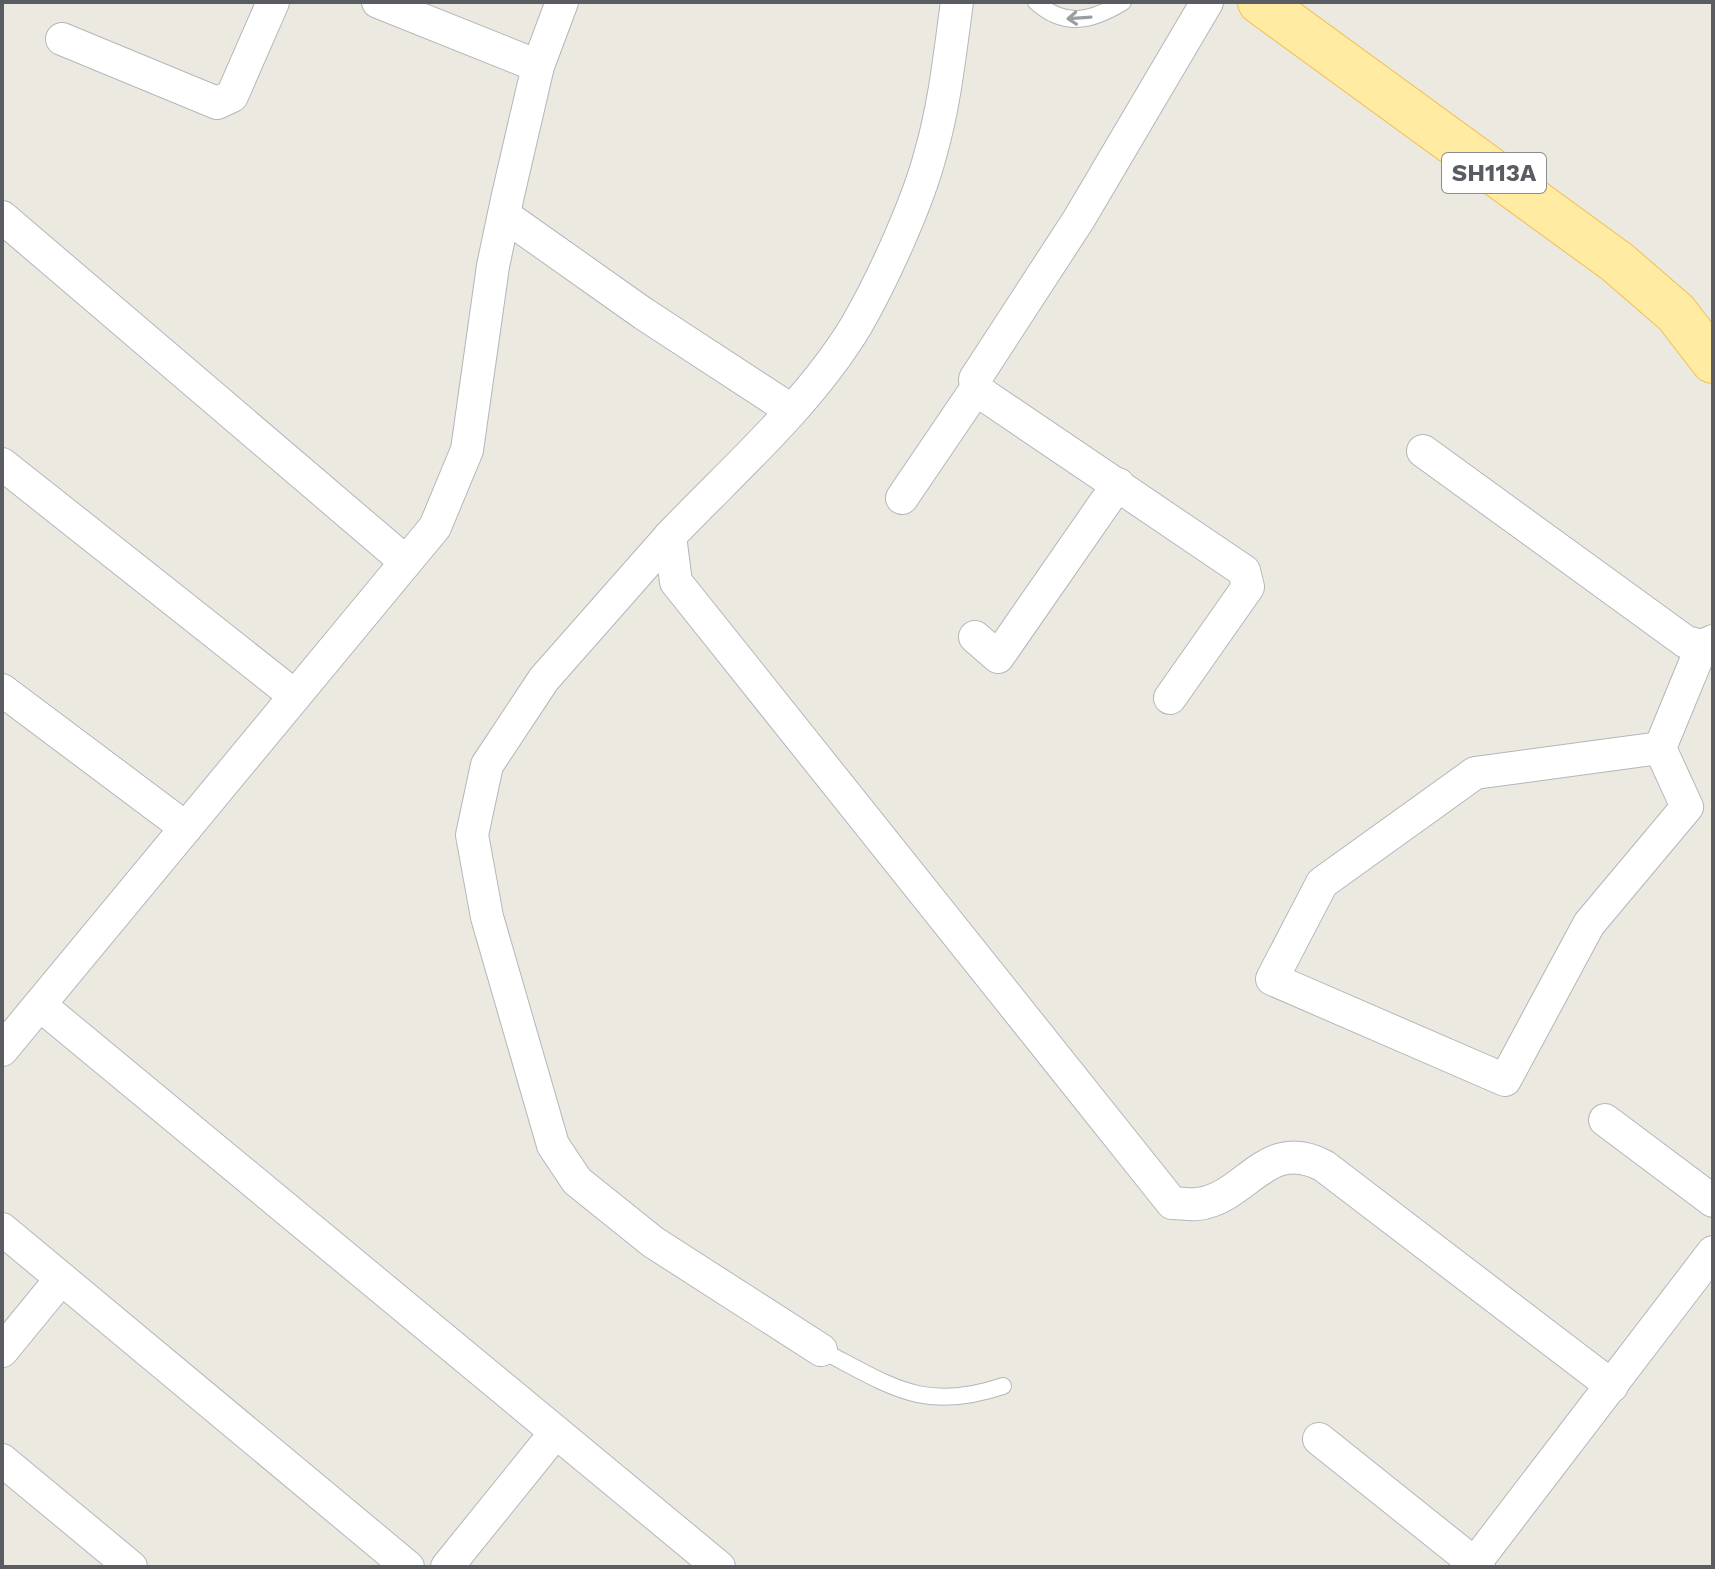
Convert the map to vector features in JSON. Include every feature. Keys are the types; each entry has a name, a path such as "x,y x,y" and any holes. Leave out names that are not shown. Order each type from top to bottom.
{"main road":[{"name":"SH113A","path":"1260,2 1617,262 1676,313 1713,361"}],"street":[{"path":"62,39 217,103 232,96 273,2"},
{"path":"378,2 538,66"},
{"path":"2,1050 435,527 467,450 504,215 538,66 562,2"},
{"path":"821,1350 653,1242 577,1181 553,1145 487,917 472,835 487,765 536,691 670,536 791,410 856,326 912,208 931,154 943,103 957,2"},
{"path":"902,498 976,389 975,379 1079,219 1207,2"},
{"path":"504,215 644,314 791,410"},
{"path":"2,217 406,562"},
{"path":"976,389 1244,571 1248,587 1170,698"},
{"path":"1423,451 1686,642 1708,644 1660,748 1687,807 1589,924 1505,1080 1272,979 1322,883 1475,773 1660,748"},
{"path":"2,464 295,696"},
{"path":"975,637 998,657 1118,484"},
{"path":"670,536 676,582 1172,1203 1200,1204 1283,1157 1306,1156 1324,1166 1612,1386"},
{"path":"2,690 186,828"},
{"path":"40,1005 719,1567"},
{"path":"1605,1120 1713,1201"},
{"path":"2,1229 408,1567"},
{"path":"1319,1439 1475,1566 1713,1252"},
{"path":"2,1351 61,1279"},
{"path":"447,1567 556,1432"},
{"path":"2,1460 131,1567"}],"lane":[{"path":"1036,2 1061,19 1078,21 1101,15 1123,2"},
{"path":"821,1350 889,1385 931,1400 970,1397 1003,1386"}]}
